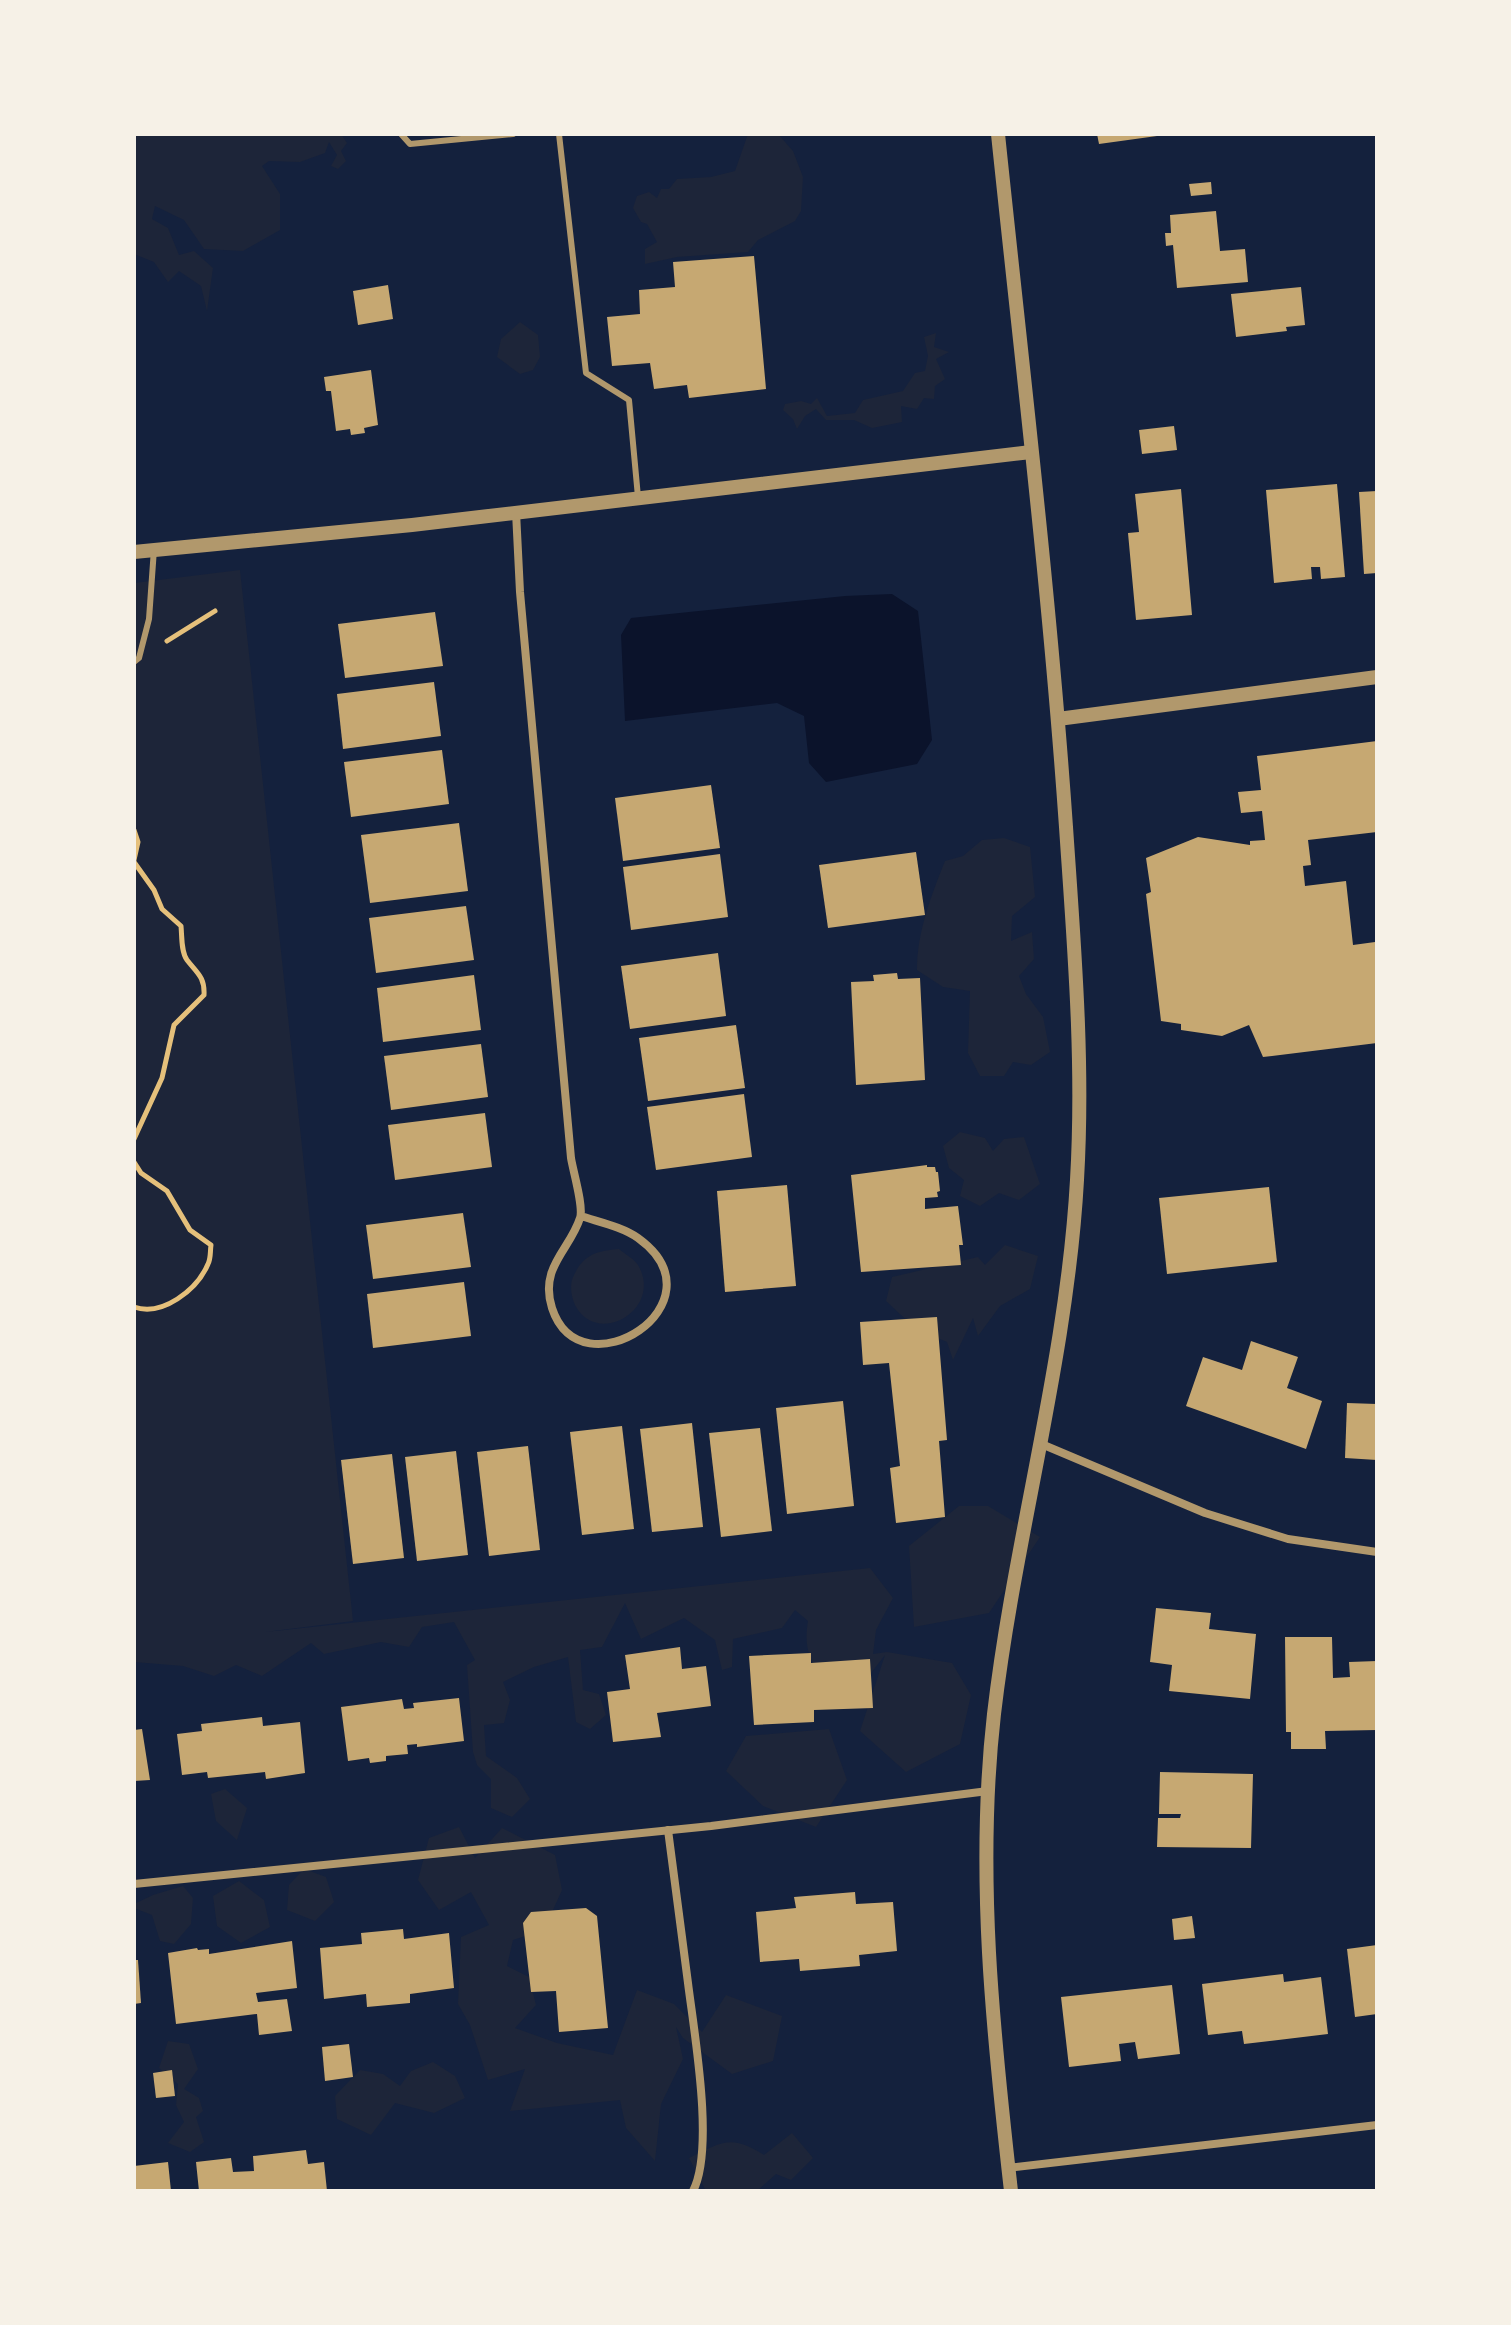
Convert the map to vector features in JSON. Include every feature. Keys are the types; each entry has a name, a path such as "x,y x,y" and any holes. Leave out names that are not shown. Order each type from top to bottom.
{"street":[{"path":"998,134 1058,719 1077,989 1080,1090 1077,1184 1066,1280 1003,1644 988,1791 985,1867 1011,2191"},
{"path":"134,552 412,525 1031,452"},
{"path":"516,512 520,592 571,1158 581,1216 552,1268 552,1309 568,1333 577,1338 587,1343 618,1343 648,1326 662,1306 667,1279 656,1254 636,1236 581,1216"},
{"path":"1058,719 1377,677"},
{"path":"1039,1443 1205,1513 1288,1539 1377,1552"},
{"path":"134,1884 668,1830 988,1791"},
{"path":"668,1830 699,2065 703,2130 697,2182 693,2191"},
{"path":"1008,2168 1377,2125"}],"lane":[{"path":"401,134 410,144 513,134"},
{"path":"559,134 586,373 629,400 638,497"},
{"path":"136,660 149,619 154,549"}],"path":[{"path":"136,660 215,611"},
{"path":"134,830 138,842 134,861 154,890 162,909 181,926 185,957 197,969 204,983 204,995 174,1025 162,1078 134,1139"},
{"path":"134,1162 141,1173 167,1191 190,1230 211,1245 210,1261 172,1303 158,1309 134,1307"}],"shaded area":[{"path":"134,134 341,134 347,143 341,151 346,161 338,169 331,166 337,155 329,142 325,153 300,162 269,161 262,166 280,194 280,230 243,251 204,249 184,220 155,206 152,219 168,228 179,255 194,251 213,268 207,311 201,286 179,271 168,282 154,262 134,254"},
{"path":"748,134 778,134 793,151 803,177 801,211 795,221 758,240 748,252 677,257 645,264 645,249 657,242 633,208 637,196 649,192 657,198 661,189 669,189 677,179 711,177 735,171"},
{"path":"520,322 538,335 540,357 533,370 520,374 497,357 501,339"},
{"path":"936,333 934,347 949,352 936,359 945,379 935,386 934,399 924,398 917,409 901,406 902,422 872,428 854,420 826,420 816,409 805,416 797,429 793,419 783,410 785,404 801,401 811,404 817,398 827,416 855,413 863,400 903,391 915,373 925,371 928,356 924,337"},
{"path":"240,570 353,1621 265,1632 870,1568 893,1598 876,1630 873,1654 887,1652 952,1663 971,1695 960,1744 906,1772 860,1731 885,1655 864,1682 821,1677 808,1650 808,1621 795,1610 782,1628 733,1639 732,1667 722,1670 715,1640 684,1618 641,1639 625,1603 602,1647 580,1650 583,1690 599,1694 606,1715 590,1729 576,1722 568,1657 534,1667 503,1682 510,1700 504,1723 484,1725 486,1756 517,1778 530,1799 512,1817 491,1808 491,1779 477,1765 473,1752 467,1665 475,1660 454,1622 422,1627 409,1647 381,1642 324,1654 311,1643 262,1676 236,1665 214,1676 183,1666 134,1662 134,583"},
{"path":"892,594 918,611 932,740 917,764 826,782 809,763 804,716 777,703 625,721 621,635 631,618"},
{"path":"1004,838 1030,847 1035,897 1012,916 1011,941 1032,932 1034,959 1019,976 1026,994 1043,1017 1050,1052 1031,1065 1013,1062 1004,1076 980,1076 968,1053 970,991 943,987 917,970 919,942 945,861 963,856 982,840"},
{"path":"960,1132 985,1138 993,1151 1004,1139 1024,1137 1040,1184 1019,1200 999,1193 980,1206 960,1196 964,1180 949,1168 943,1146"},
{"path":"1005,1245 1038,1256 1030,1289 1000,1306 978,1336 973,1318 953,1360 947,1342 916,1329 886,1301 892,1277 978,1257 985,1265"},
{"path":"619,1249 638,1265 644,1281 642,1296 624,1318 611,1323 598,1323 585,1317 575,1305 572,1279 587,1258"},
{"path":"959,1506 988,1506 1040,1537 989,1613 914,1627 909,1546"},
{"path":"829,1729 847,1780 816,1827 763,1806 726,1771 746,1736"},
{"path":"225,1789 247,1808 237,1840 216,1821 211,1794"},
{"path":"459,1827 475,1858 502,1828 555,1855 562,1890 544,1930 513,1940 507,1966 529,1977 536,2005 515,2028 557,2043 613,2055 637,1990 674,2004 702,2032 726,1995 782,2016 773,2061 732,2074 683,2038 676,2027 683,2059 661,2104 655,2161 626,2128 620,2100 510,2111 525,2069 488,2080 470,2025 458,2004 461,1937 489,1925 471,1892 439,1910 418,1880 429,1838"},
{"path":"304,1869 326,1877 334,1902 315,1921 287,1910 289,1885"},
{"path":"239,1881 264,1900 270,1927 241,1943 217,1926 213,1896"},
{"path":"183,1886 193,1898 191,1924 174,1944 160,1941 152,1915 134,1908 134,1904"},
{"path":"168,2041 189,2044 198,2069 184,2089 199,2098 203,2111 196,2117 204,2142 190,2152 168,2143 184,2122 176,2105 178,2084 159,2068"},
{"path":"433,2062 455,2076 465,2098 434,2113 395,2103 371,2135 337,2119 335,2096 360,2070 383,2074 400,2086 411,2071"},
{"path":"792,2133 813,2158 791,2180 776,2174 757,2191 706,2191 689,2158 726,2143 743,2144 764,2155"}],"building":[{"path":"1097,134 1157,134 1157,136 1099,144"},
{"path":"1211,182 1212,194 1191,196 1189,184"},
{"path":"1216,211 1220,251 1245,249 1248,282 1177,288 1173,245 1166,246 1165,233 1171,233 1170,215"},
{"path":"754,256 766,389 689,398 687,385 654,389 650,363 612,366 607,317 640,314 639,290 675,287 673,262"},
{"path":"388,285 393,319 358,325 353,291"},
{"path":"1301,287 1305,325 1286,327 1287,331 1236,337 1231,294"},
{"path":"371,370 378,425 364,428 365,433 351,435 350,429 336,431 331,391 326,391 324,377"},
{"path":"1174,426 1177,450 1142,454 1139,430"},
{"path":"1337,484 1345,577 1321,579 1320,567 1311,567 1312,579 1274,583 1266,490"},
{"path":"1181,489 1192,615 1136,620 1128,533 1139,532 1135,494"},
{"path":"1377,491 1377,573 1364,574 1359,492"},
{"path":"435,612 443,666 345,678 338,624"},
{"path":"434,682 441,736 343,749 337,694"},
{"path":"1377,741 1377,832 1308,840 1311,865 1303,866 1305,886 1346,881 1353,945 1375,942 1377,1043 1263,1057 1249,1025 1222,1036 1181,1030 1181,1024 1161,1021 1146,894 1151,892 1146,858 1198,837 1250,845 1250,841 1265,840 1262,811 1241,813 1238,792 1261,790 1257,756"},
{"path":"442,750 449,804 351,817 344,762"},
{"path":"711,785 720,848 623,861 615,798"},
{"path":"459,823 468,891 370,903 361,835"},
{"path":"916,852 925,915 828,928 819,865"},
{"path":"720,854 728,917 631,930 623,867"},
{"path":"466,906 474,960 376,973 369,918"},
{"path":"718,953 726,1016 630,1029 621,966"},
{"path":"897,973 898,979 920,978 925,1080 856,1085 851,982 874,981 873,975"},
{"path":"474,975 481,1030 383,1042 377,988"},
{"path":"736,1025 745,1088 648,1101 639,1038"},
{"path":"481,1044 488,1097 391,1110 384,1056"},
{"path":"744,1094 752,1157 656,1170 647,1107"},
{"path":"485,1113 492,1167 395,1180 388,1125"},
{"path":"927,1165 935,1167 938,1172 940,1191 937,1192 938,1197 925,1198 925,1209 958,1206 963,1245 959,1245 961,1265 861,1272 851,1175"},
{"path":"787,1185 796,1286 725,1292 717,1191"},
{"path":"1269,1187 1277,1262 1167,1274 1159,1198"},
{"path":"463,1213 471,1267 373,1279 366,1225"},
{"path":"464,1282 471,1336 373,1348 367,1294"},
{"path":"937,1317 947,1440 939,1441 945,1517 896,1523 890,1468 900,1466 889,1363 863,1365 860,1322"},
{"path":"1251,1341 1298,1357 1287,1388 1322,1401 1306,1449 1186,1406 1203,1357 1242,1370"},
{"path":"843,1401 854,1506 787,1514 776,1408"},
{"path":"1347,1403 1377,1404 1377,1460 1345,1458"},
{"path":"692,1423 703,1527 652,1532 640,1429"},
{"path":"622,1426 634,1529 582,1535 570,1432"},
{"path":"760,1428 772,1531 721,1537 709,1433"},
{"path":"528,1446 540,1550 489,1556 477,1452"},
{"path":"456,1451 468,1555 417,1561 405,1457"},
{"path":"392,1454 404,1558 353,1564 341,1460"},
{"path":"1156,1608 1211,1613 1209,1629 1256,1634 1250,1699 1169,1691 1172,1665 1150,1662"},
{"path":"1285,1637 1332,1637 1333,1678 1350,1677 1349,1662 1377,1661 1377,1730 1325,1731 1326,1749 1291,1749 1291,1732 1286,1732"},
{"path":"680,1647 682,1669 706,1666 711,1706 657,1713 661,1737 613,1742 607,1692 630,1689 625,1655"},
{"path":"811,1653 811,1663 870,1659 873,1708 814,1710 814,1722 754,1725 749,1656"},
{"path":"459,1698 464,1741 417,1747 417,1744 407,1745 408,1754 386,1756 386,1761 370,1763 369,1758 348,1761 341,1707 402,1699 404,1709 414,1708 413,1703"},
{"path":"262,1717 263,1726 300,1722 305,1773 266,1779 265,1772 208,1778 207,1772 182,1775 177,1734 202,1731 201,1724"},
{"path":"142,1729 150,1780 134,1781 134,1730"},
{"path":"1160,1772 1253,1774 1251,1848 1157,1847 1158,1818 1180,1818 1181,1814 1159,1814"},
{"path":"855,1892 856,1904 893,1902 897,1951 859,1955 860,1966 800,1971 799,1959 760,1962 756,1912 796,1908 794,1897"},
{"path":"586,1908 597,1916 608,2028 559,2032 556,1991 531,1992 523,1923 531,1912"},
{"path":"1192,1916 1195,1938 1174,1940 1172,1919"},
{"path":"403,1929 404,1939 449,1933 454,1988 410,1994 410,2003 367,2007 366,1994 324,1999 320,1948 362,1944 361,1933"},
{"path":"292,1941 297,1988 256,1993 258,2002 287,1999 292,2031 259,2035 257,2014 176,2024 168,1953 197,1948 209,1949 209,1954"},
{"path":"1377,1945 1377,2014 1355,2017 1347,1949"},
{"path":"134,1960 138,1960 141,2003 134,2004"},
{"path":"1283,1974 1284,1982 1321,1977 1328,2034 1244,2044 1242,2031 1208,2035 1202,1984"},
{"path":"1172,1985 1180,2054 1138,2059 1135,2042 1119,2044 1121,2061 1069,2067 1061,1997"},
{"path":"349,2044 353,2077 325,2081 322,2047"},
{"path":"172,2070 175,2096 156,2098 153,2073"},
{"path":"306,2150 308,2164 324,2162 327,2191 199,2191 196,2162 231,2158 233,2172 254,2171 253,2156"},
{"path":"168,2162 171,2191 134,2191 134,2166"}]}
